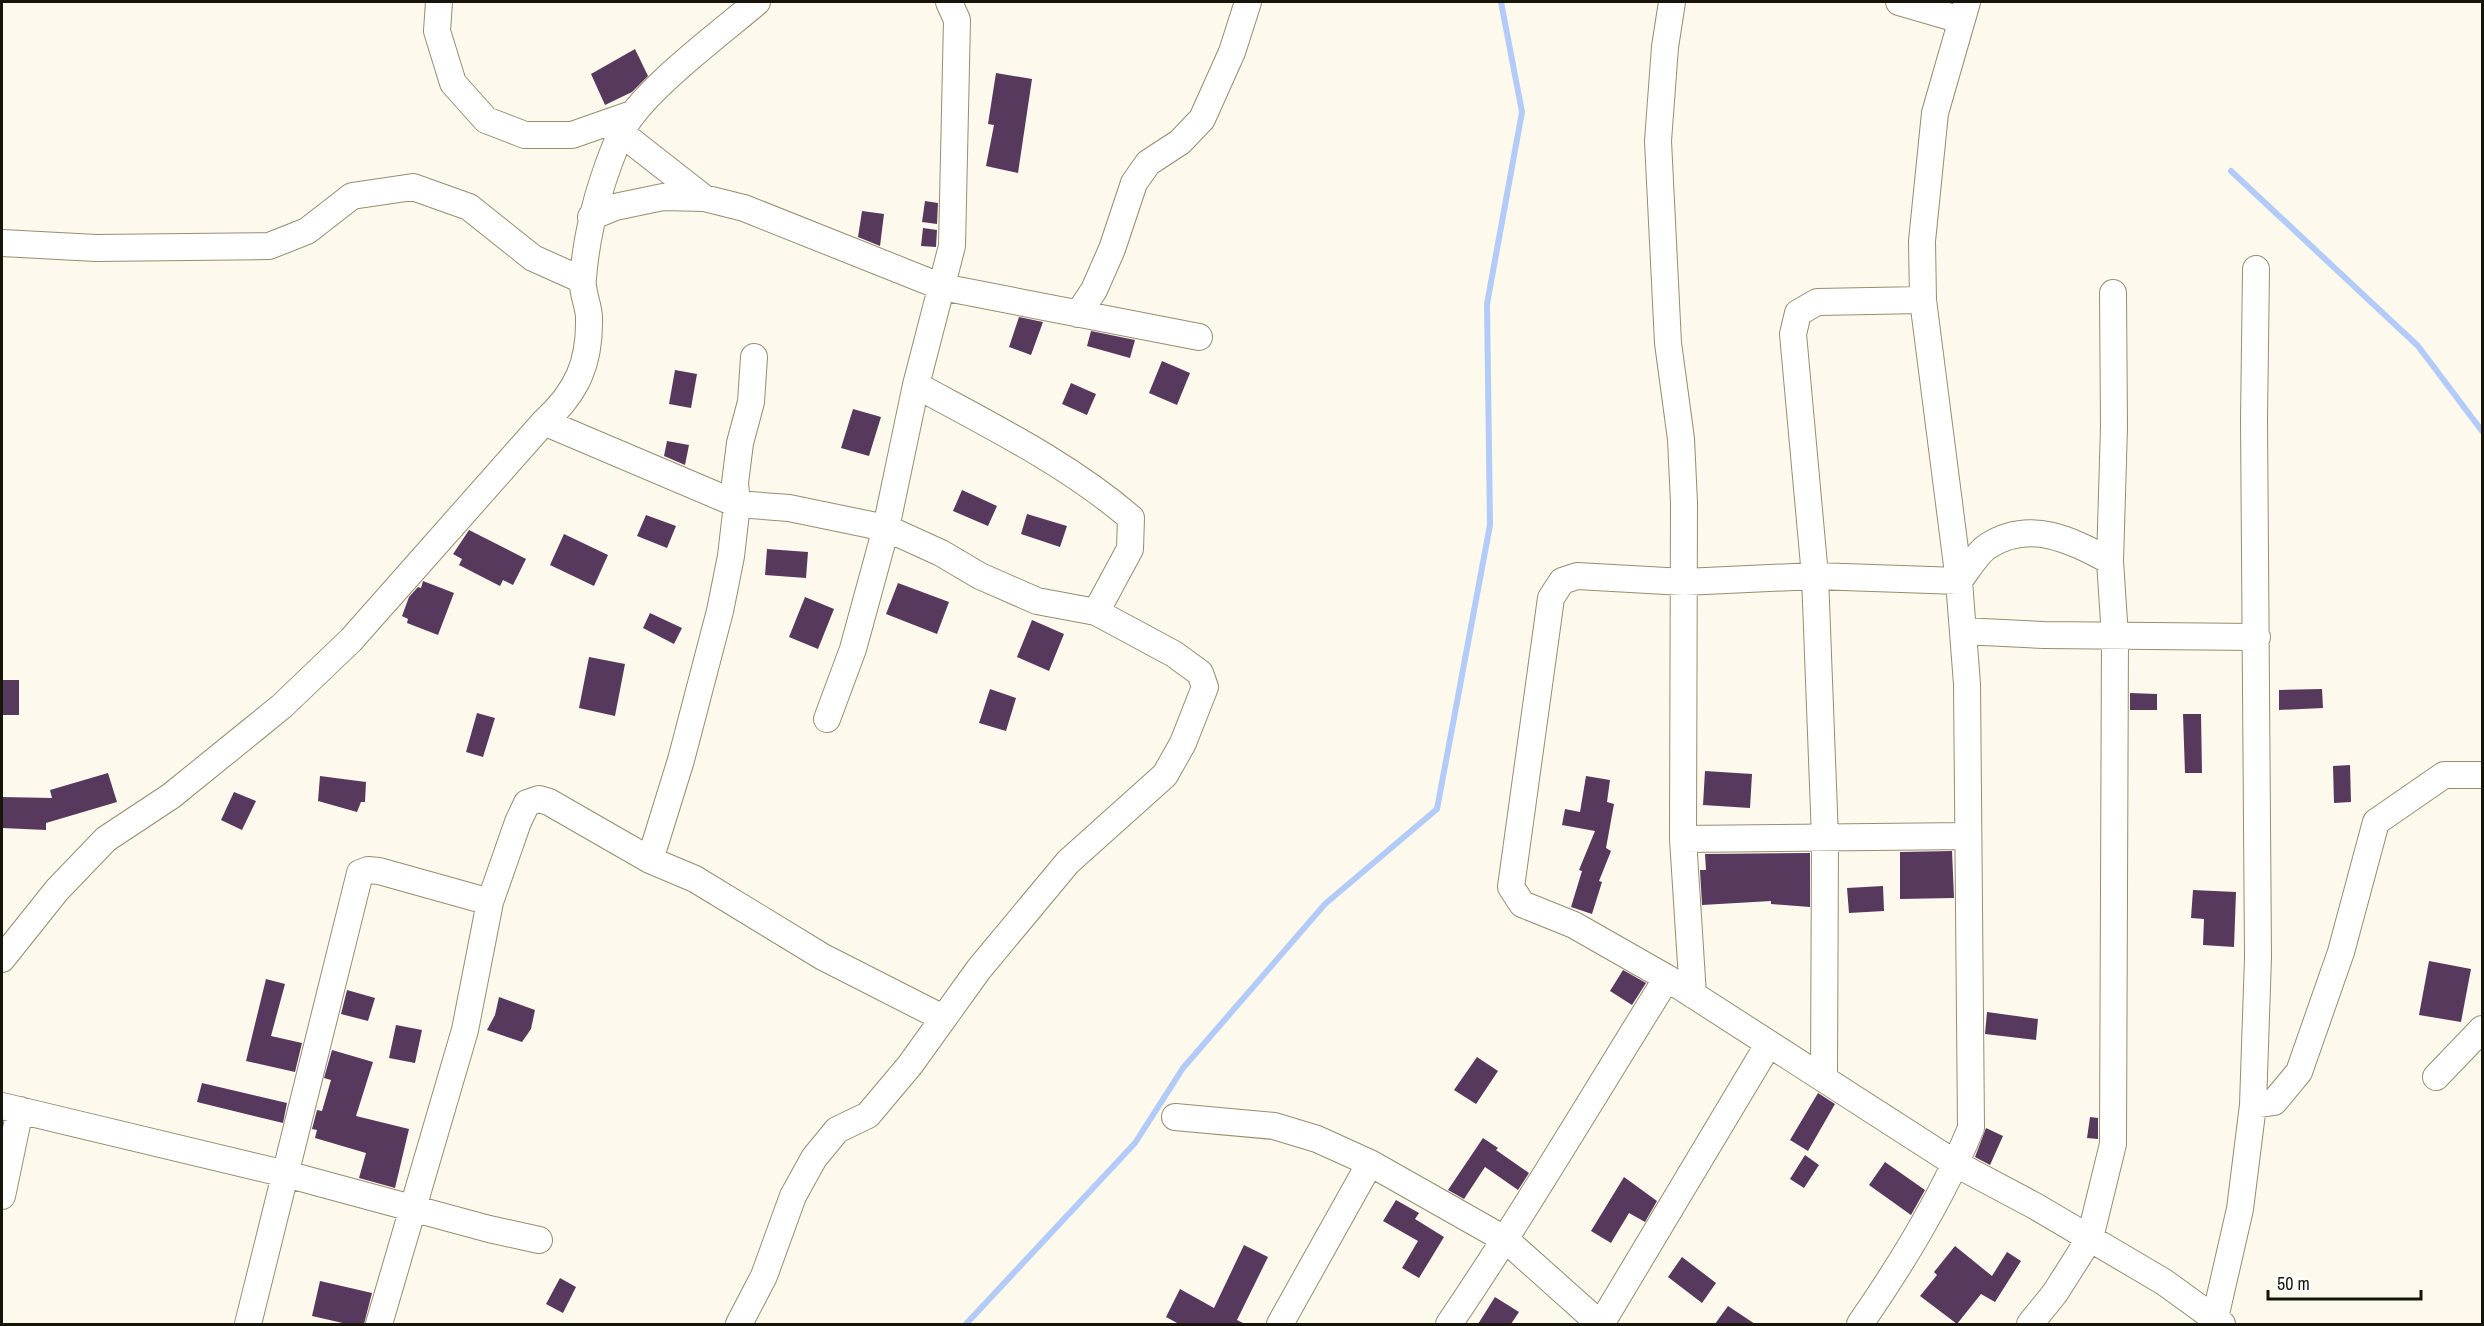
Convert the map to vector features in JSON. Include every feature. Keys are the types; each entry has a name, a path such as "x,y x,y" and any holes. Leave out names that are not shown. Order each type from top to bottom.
{"street":[{"path":"439,2 437,31 453,82 486,120 525,135 572,135 626,124"},
{"path":"2,959 57,890 106,839 171,796 273,714 351,640 544,422 561,406 583,373 589,318 582,280 591,217 626,124 663,83 758,2"},
{"path":"827,719 853,649 886,528 915,385 952,246 955,206 952,132 957,71 957,20 949,2"},
{"path":"1078,314 1094,290 1112,249 1134,183 1148,163 1180,142 1202,119 1232,52 1248,2"},
{"path":"1672,2 1665,47 1658,141 1668,343 1681,439 1684,582 1683,839 1693,995"},
{"path":"1860,1324 1906,1258 1956,1164 1971,1128 1967,684 1959,581 1923,300 1922,241 1935,113 1964,11 1899,2"},
{"path":"626,124 704,198"},
{"path":"2,243 96,248 269,246 307,231 352,196 413,187 469,207 533,258 582,280"},
{"path":"591,217 615,207 663,197 704,198 755,212 942,287 1199,337"},
{"path":"1959,581 1815,576 1684,582 1577,576 1562,581 1551,598 1511,887 1522,904 1574,925 1667,978 1956,1164 2164,1282 2216,1322 2240,1209 2253,1105 2258,957 2254,420 2256,269"},
{"path":"2030,1324 2055,1293 2090,1238 2113,1144 2115,636 2110,561 2114,427 2113,293"},
{"path":"1824,1079 1826,838 1815,576 1794,333 1798,313 1817,302 1923,300"},
{"path":"650,860 681,760 732,556 737,504 735,483 740,443 751,402 754,357"},
{"path":"915,385 1024,444 1107,497 1131,518 1130,549 1096,612"},
{"path":"544,422 737,504 789,508 886,528 941,553 980,576 1037,601 1096,612 1174,654 1200,673 1205,687 1183,742 1165,775 1068,862 979,969 910,1065 868,1115 837,1130 814,1158 794,1196 764,1276 738,1324"},
{"path":"1959,581 1987,547 2011,535 2030,532 2049,533 2080,545 2110,561"},
{"path":"1963,631 2115,636 2257,637"},
{"path":"2253,1105 2274,1102 2299,1072 2341,952 2376,822 2444,775 2482,775"},
{"path":"379,1324 411,1207 465,1030 490,902 527,803 539,799 549,802 650,860 695,879 823,957 943,1018"},
{"path":"1683,839 1967,836"},
{"path":"248,1324 360,873 368,870 379,871 490,902"},
{"path":"1449,1324 1506,1240 1529,1198 1667,978"},
{"path":"2436,1077 2482,1029"},
{"path":"1175,1117 1274,1126 1317,1139 1370,1163 1506,1240 1601,1324 1768,1045"},
{"path":"2,1196 11,1108 286,1174 489,1229 540,1240"},
{"path":"1280,1324 1370,1163"}],"building":[{"path":"635,49 648,76 632,92 605,105 591,74"},
{"path":"996,73 1032,79 1018,173 986,166 994,125 988,124"},
{"path":"925,201 938,203 937,224 922,222"},
{"path":"862,211 884,214 880,246 858,237"},
{"path":"923,228 937,230 936,247 921,246"},
{"path":"1019,317 1043,322 1031,355 1009,347"},
{"path":"1091,331 1135,340 1130,358 1087,346"},
{"path":"1162,361 1190,373 1177,405 1149,393"},
{"path":"675,370 697,374 691,408 669,404"},
{"path":"1071,383 1096,394 1087,415 1062,404"},
{"path":"853,409 881,417 869,456 841,448"},
{"path":"667,441 689,445 685,465 664,456"},
{"path":"962,490 997,506 988,526 953,511"},
{"path":"1027,514 1067,526 1060,547 1021,534"},
{"path":"646,515 676,526 667,548 637,536"},
{"path":"469,530 526,559 513,585 503,580 500,586 459,565 462,559 453,554"},
{"path":"564,534 608,555 594,586 550,565"},
{"path":"767,549 808,552 806,578 765,575"},
{"path":"423,581 454,593 438,635 407,623 408,619 402,616 409,597 418,587 421,588"},
{"path":"898,583 949,602 937,634 886,614"},
{"path":"805,597 834,609 818,649 789,637"},
{"path":"650,613 682,628 674,644 643,628"},
{"path":"1032,620 1064,634 1049,671 1017,657"},
{"path":"589,657 625,664 615,716 579,708"},
{"path":"2,680 19,680 19,715 2,715"},
{"path":"990,689 1016,698 1006,731 979,723"},
{"path":"2322,689 2323,708 2279,710 2279,690"},
{"path":"2130,693 2157,694 2157,710 2130,710"},
{"path":"477,713 495,718 483,757 466,752"},
{"path":"2183,714 2201,714 2202,773 2185,773"},
{"path":"2350,765 2351,802 2334,803 2333,766"},
{"path":"1705,771 1752,774 1750,808 1703,805"},
{"path":"108,773 117,802 46,823 46,830 2,828 2,797 52,798 50,790"},
{"path":"320,776 366,782 365,802 361,802 357,812 318,801"},
{"path":"1586,776 1610,780 1607,802 1614,804 1606,848 1611,851 1599,881 1602,882 1592,914 1571,907 1582,871 1579,870 1595,831 1562,825 1565,809 1580,812"},
{"path":"234,792 256,801 242,830 221,820"},
{"path":"1952,851 1954,898 1900,899 1900,852"},
{"path":"1810,853 1810,907 1771,904 1771,901 1702,905 1700,870 1706,870 1705,854"},
{"path":"1883,886 1884,911 1849,913 1847,888"},
{"path":"2193,890 2236,892 2234,947 2203,945 2204,919 2191,918"},
{"path":"2429,961 2471,969 2461,1022 2419,1015"},
{"path":"1623,970 1646,983 1632,1005 1610,991"},
{"path":"266,979 285,984 271,1036 302,1043 295,1072 246,1061"},
{"path":"347,990 375,998 368,1021 341,1014"},
{"path":"499,997 535,1010 531,1029 522,1042 487,1030 495,1015"},
{"path":"1987,1012 2038,1019 2036,1040 1985,1034"},
{"path":"396,1025 422,1030 415,1063 389,1058"},
{"path":"332,1050 373,1062 356,1116 409,1129 395,1188 359,1178 366,1153 315,1138 317,1130 312,1129 317,1110 322,1111 331,1080 324,1078"},
{"path":"1477,1057 1498,1071 1476,1104 1454,1090"},
{"path":"202,1083 287,1103 283,1123 197,1102"},
{"path":"1818,1093 1835,1104 1808,1151 1790,1140"},
{"path":"2090,1117 2098,1118 2098,1139 2087,1138"},
{"path":"1986,1128 2003,1136 1990,1165 1975,1157"},
{"path":"1483,1138 1529,1173 1518,1190 1485,1167 1464,1199 1448,1190"},
{"path":"1805,1155 1819,1165 1804,1188 1790,1179"},
{"path":"1885,1162 1925,1190 1911,1215 1869,1185"},
{"path":"1624,1177 1657,1201 1645,1222 1629,1213 1611,1243 1591,1231"},
{"path":"1396,1200 1419,1213 1415,1219 1444,1237 1419,1278 1402,1268 1418,1241 1383,1221"},
{"path":"1244,1245 1268,1257 1237,1320 1245,1324 1179,1324 1166,1317 1180,1289 1214,1308"},
{"path":"1955,1246 1992,1276 2007,1252 2021,1261 1995,1302 1981,1294 1957,1324 1920,1296 1937,1275 1934,1272"},
{"path":"1682,1257 1716,1283 1702,1303 1668,1277"},
{"path":"560,1278 576,1287 563,1313 546,1304"},
{"path":"320,1281 372,1293 364,1324 347,1324 312,1316"},
{"path":"1495,1297 1519,1312 1511,1324 1478,1324"},
{"path":"1728,1306 1755,1324 1715,1324"}],"waterway":[{"path":"966,1324 1135,1143 1183,1068 1325,904 1437,809 1490,525 1487,304 1522,112 1501,2"},
{"path":"2231,171 2418,346 2482,431"}]}
